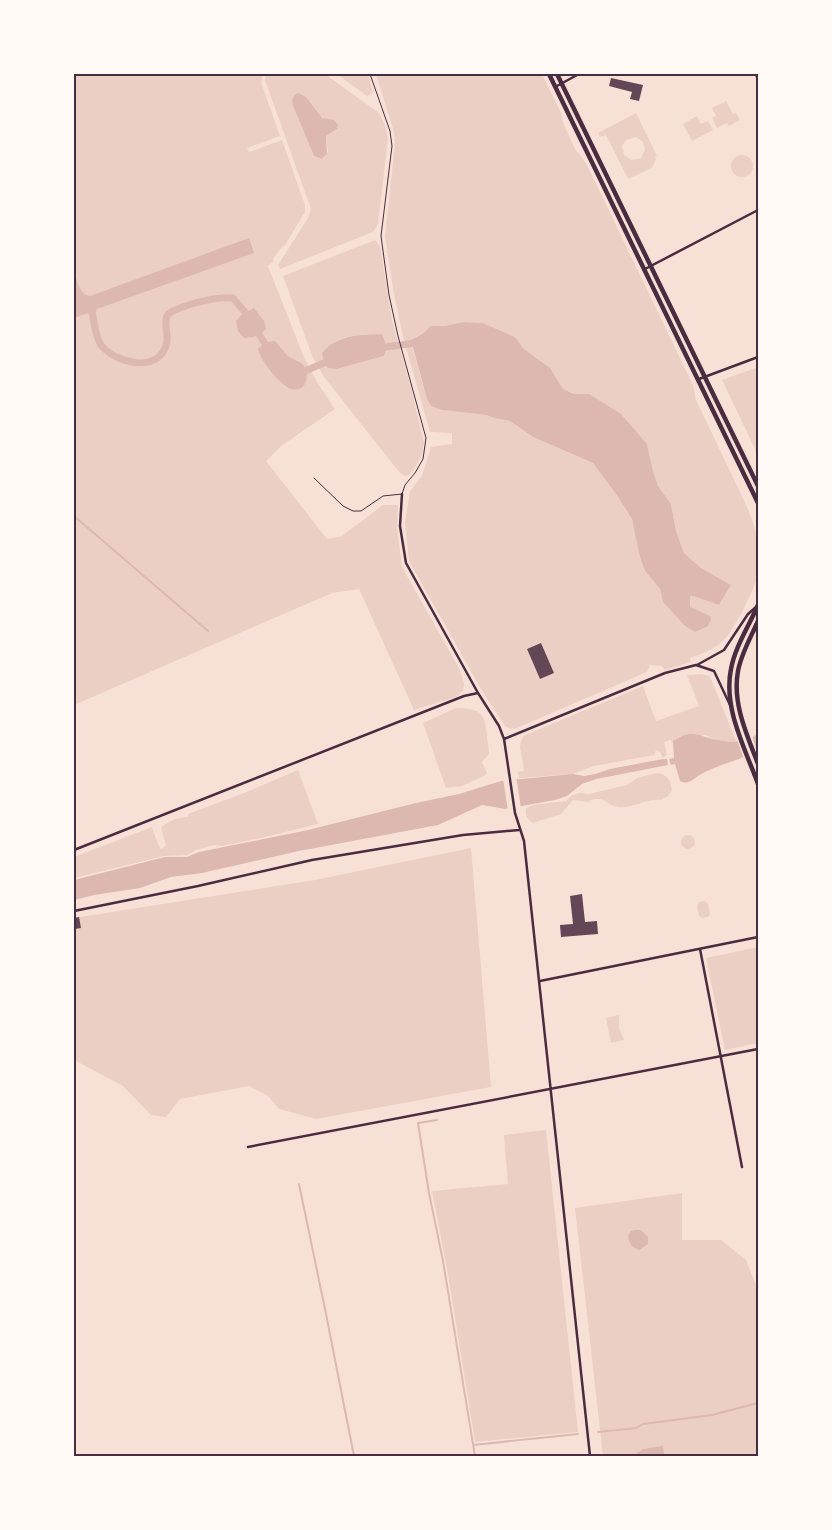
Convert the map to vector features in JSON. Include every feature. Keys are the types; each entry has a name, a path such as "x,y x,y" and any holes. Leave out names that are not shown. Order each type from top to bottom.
{"main road":[{"path":"549,74 758,503"},
{"path":"557,74 758,486"},
{"path":"758,605 744,633 731,669 730,682 732,711 758,784"},
{"path":"757,762 745,730 738,700 737,678 742,658 758,621"}],"street":[{"path":"555,87 579,74"},
{"path":"756,74 758,80"},
{"path":"645,270 758,210"},
{"path":"699,379 758,358"},
{"path":"402,494 400,526 406,564 478,693 500,726 504,739 515,813 527,855 590,1456"},
{"path":"504,739 653,677 696,666 724,650 748,614 758,605"},
{"path":"696,666 714,671 732,711"},
{"path":"74,850 464,696 478,693"},
{"path":"74,911 198,886 312,860 463,836 520,830"},
{"path":"540,982 758,937"},
{"path":"700,949 742,1167"},
{"path":"248,1146 758,1049"}],"lane":[{"path":"314,478 343,506 353,511 361,511 383,496 402,494 404,485 415,473 423,459 426,438 398,336 389,294 381,236 392,146 390,130 370,74"}],"shaded area":[{"path":"74,74 263,74 261,82 280,136 247,148 249,152 282,140 305,205 305,212 285,245 273,259 274,261 268,266 303,355 317,382 335,409 281,446 266,461 327,539 342,536 383,505 398,505 397,527 402,567 460,670 464,684 463,691 456,697 414,710 359,589 332,593 74,705"},
{"path":"266,74 325,74 379,113 385,125 388,138 378,224 373,232 280,269 278,265 308,218 311,209 265,80","holes":["293,106 311,112 337,129 326,136 328,151 322,159 314,156"]},
{"path":"337,74 368,74 373,93 367,96"},
{"path":"376,74 542,74 561,113 564,125 575,149 586,163 693,385 696,400 747,506 759,546 757,578 742,612 732,630 722,642 690,658 691,662 665,670 662,666 650,665 647,672 517,728 511,729 505,726 482,691 409,561 405,523 410,491 422,476 431,447 452,444 452,433 430,432 403,337 393,289 385,236 395,144 394,132","holes":["463,322 483,323 515,337 524,349 550,368 563,389 574,394 589,394 647,444 658,486 671,504 676,531 684,553 701,568 731,585 719,605 694,595 690,596 690,607 710,617 695,632 685,626 663,602 660,589 645,571 632,519 593,463 533,437 510,421 486,415 442,410 431,406 427,399 412,346 415,337 424,333 430,326 445,326"]},
{"path":"298,93 306,97 322,118 334,120 338,125 337,129 326,136 327,154 322,159 314,156 293,106 293,98"},
{"path":"726,101 733,114 736,113 740,120 729,126 727,123 717,128 712,118 716,116 712,108"},
{"path":"636,113 657,156 655,156 656,159 652,168 628,179 606,135 600,137 598,133","holes":["636,137 643,142 645,150 641,158 631,160 624,155 622,146 626,140"]},
{"path":"697,116 701,124 708,121 713,130 692,141 683,124"},
{"path":"742,155 750,158 753,166 750,174 742,177 734,174 731,166 734,158"},
{"path":"249,238 254,253 97,309 95,313 97,319 92,321 88,313 74,318 74,270 81,290 90,296"},
{"path":"375,240 380,246 392,321 424,443 421,457 409,475 405,476 400,473 324,377 313,358 283,276","holes":["382,334 386,352 384,356 337,369 322,353 328,346 342,338"]},
{"path":"254,308 264,321 266,329 256,336 244,338 238,331 236,321 242,314"},
{"path":"463,322 483,323 515,337 524,349 550,368 563,389 574,394 589,394 621,414 647,444 658,486 671,504 676,531 684,553 701,568 731,585 719,605 690,596 690,607 710,616 711,620 708,626 695,632 685,626 663,602 660,589 645,571 632,519 593,463 533,437 510,421 486,415 442,410 431,406 427,399 411,340 424,333 430,326 445,326"},
{"path":"382,334 386,348 384,356 337,369 328,368 324,363 322,353 335,342 349,337"},
{"path":"275,341 288,356 301,363 306,370 305,383 296,390 286,387 276,377 259,353 258,348 268,342"},
{"path":"758,367 758,466 755,449 722,380"},
{"path":"702,674 709,676 711,679 736,741 719,741 705,735 680,736 672,744 671,740 664,742 667,755 662,758 661,753 656,750 654,755 594,766 573,774 519,778 518,772 524,771 520,746 523,736 643,686 656,721 699,706 687,675"},
{"path":"456,708 475,710 479,712 484,720 489,754 482,762 487,773 462,786 446,788 423,723"},
{"path":"758,733 758,752 705,772 688,782 680,781 675,764 671,765 669,759 674,758 673,741 685,735 695,734 718,740 734,741 745,740"},
{"path":"667,759 668,765 596,779 582,784 567,796 555,800 505,809 482,805 438,825 299,851 202,873 171,877 140,888 74,900 74,880 165,857 187,857 199,852 308,830 459,794 501,781 573,774 584,776"},
{"path":"298,770 318,824 222,846 215,845 196,850 187,855 164,856 74,878 74,857 152,827 161,849 166,846 161,827 167,823 188,817 188,814"},
{"path":"656,773 667,778 672,790 668,796 661,800 618,807 601,799 588,802 573,800 561,814 533,823 526,815 526,808 533,805 566,801 571,796 579,793 589,794 627,785 637,778"},
{"path":"685,835 691,835 695,842 691,849 685,849 681,845 681,839"},
{"path":"471,848 491,1087 316,1119 279,1109 268,1096 249,1086 180,1099 166,1117 151,1115 123,1086 74,1060 74,918 315,880"},
{"path":"705,901 708,904 710,914 708,917 702,918 699,916 697,906 699,902"},
{"path":"758,947 758,1043 725,1050 706,958"},
{"path":"619,1015 619,1028 624,1040 611,1043 606,1018"},
{"path":"546,1130 578,1432 475,1442 448,1274 432,1191 508,1184 504,1135"},
{"path":"682,1193 682,1240 721,1240 746,1260 758,1290 758,1456 603,1456 575,1208"},
{"path":"641,1230 648,1237 648,1244 639,1250 631,1244 628,1235 631,1231"},
{"path":"663,1446 664,1455 633,1456 643,1449"}],"pier":[{"path":"752,735 758,755 744,760 737,739"},
{"path":"516,776 521,808 508,811 503,778"}],"building":[{"path":"611,78 643,85 639,101 630,99 632,92 609,86"},
{"path":"541,643 554,673 540,679 527,649"},
{"path":"582,894 585,922 597,921 598,934 561,937 560,925 573,924 570,896"},
{"path":"79,917 81,928 75,929 74,918"}],"waterway":[{"path":"92,311 96,333 101,345 122,360 141,363 150,362 157,358 166,347 166,318 168,314 199,302 218,298 233,298 245,312 269,350"},
{"path":"378,348 416,343"},
{"path":"300,373 331,360"},
{"path":"74,516 208,631"},
{"path":"437,1120 418,1123 475,1456"},
{"path":"299,1184 354,1456"},
{"path":"598,1432 636,1428 643,1424 712,1415 758,1403"},
{"path":"473,1445 578,1434"}]}
